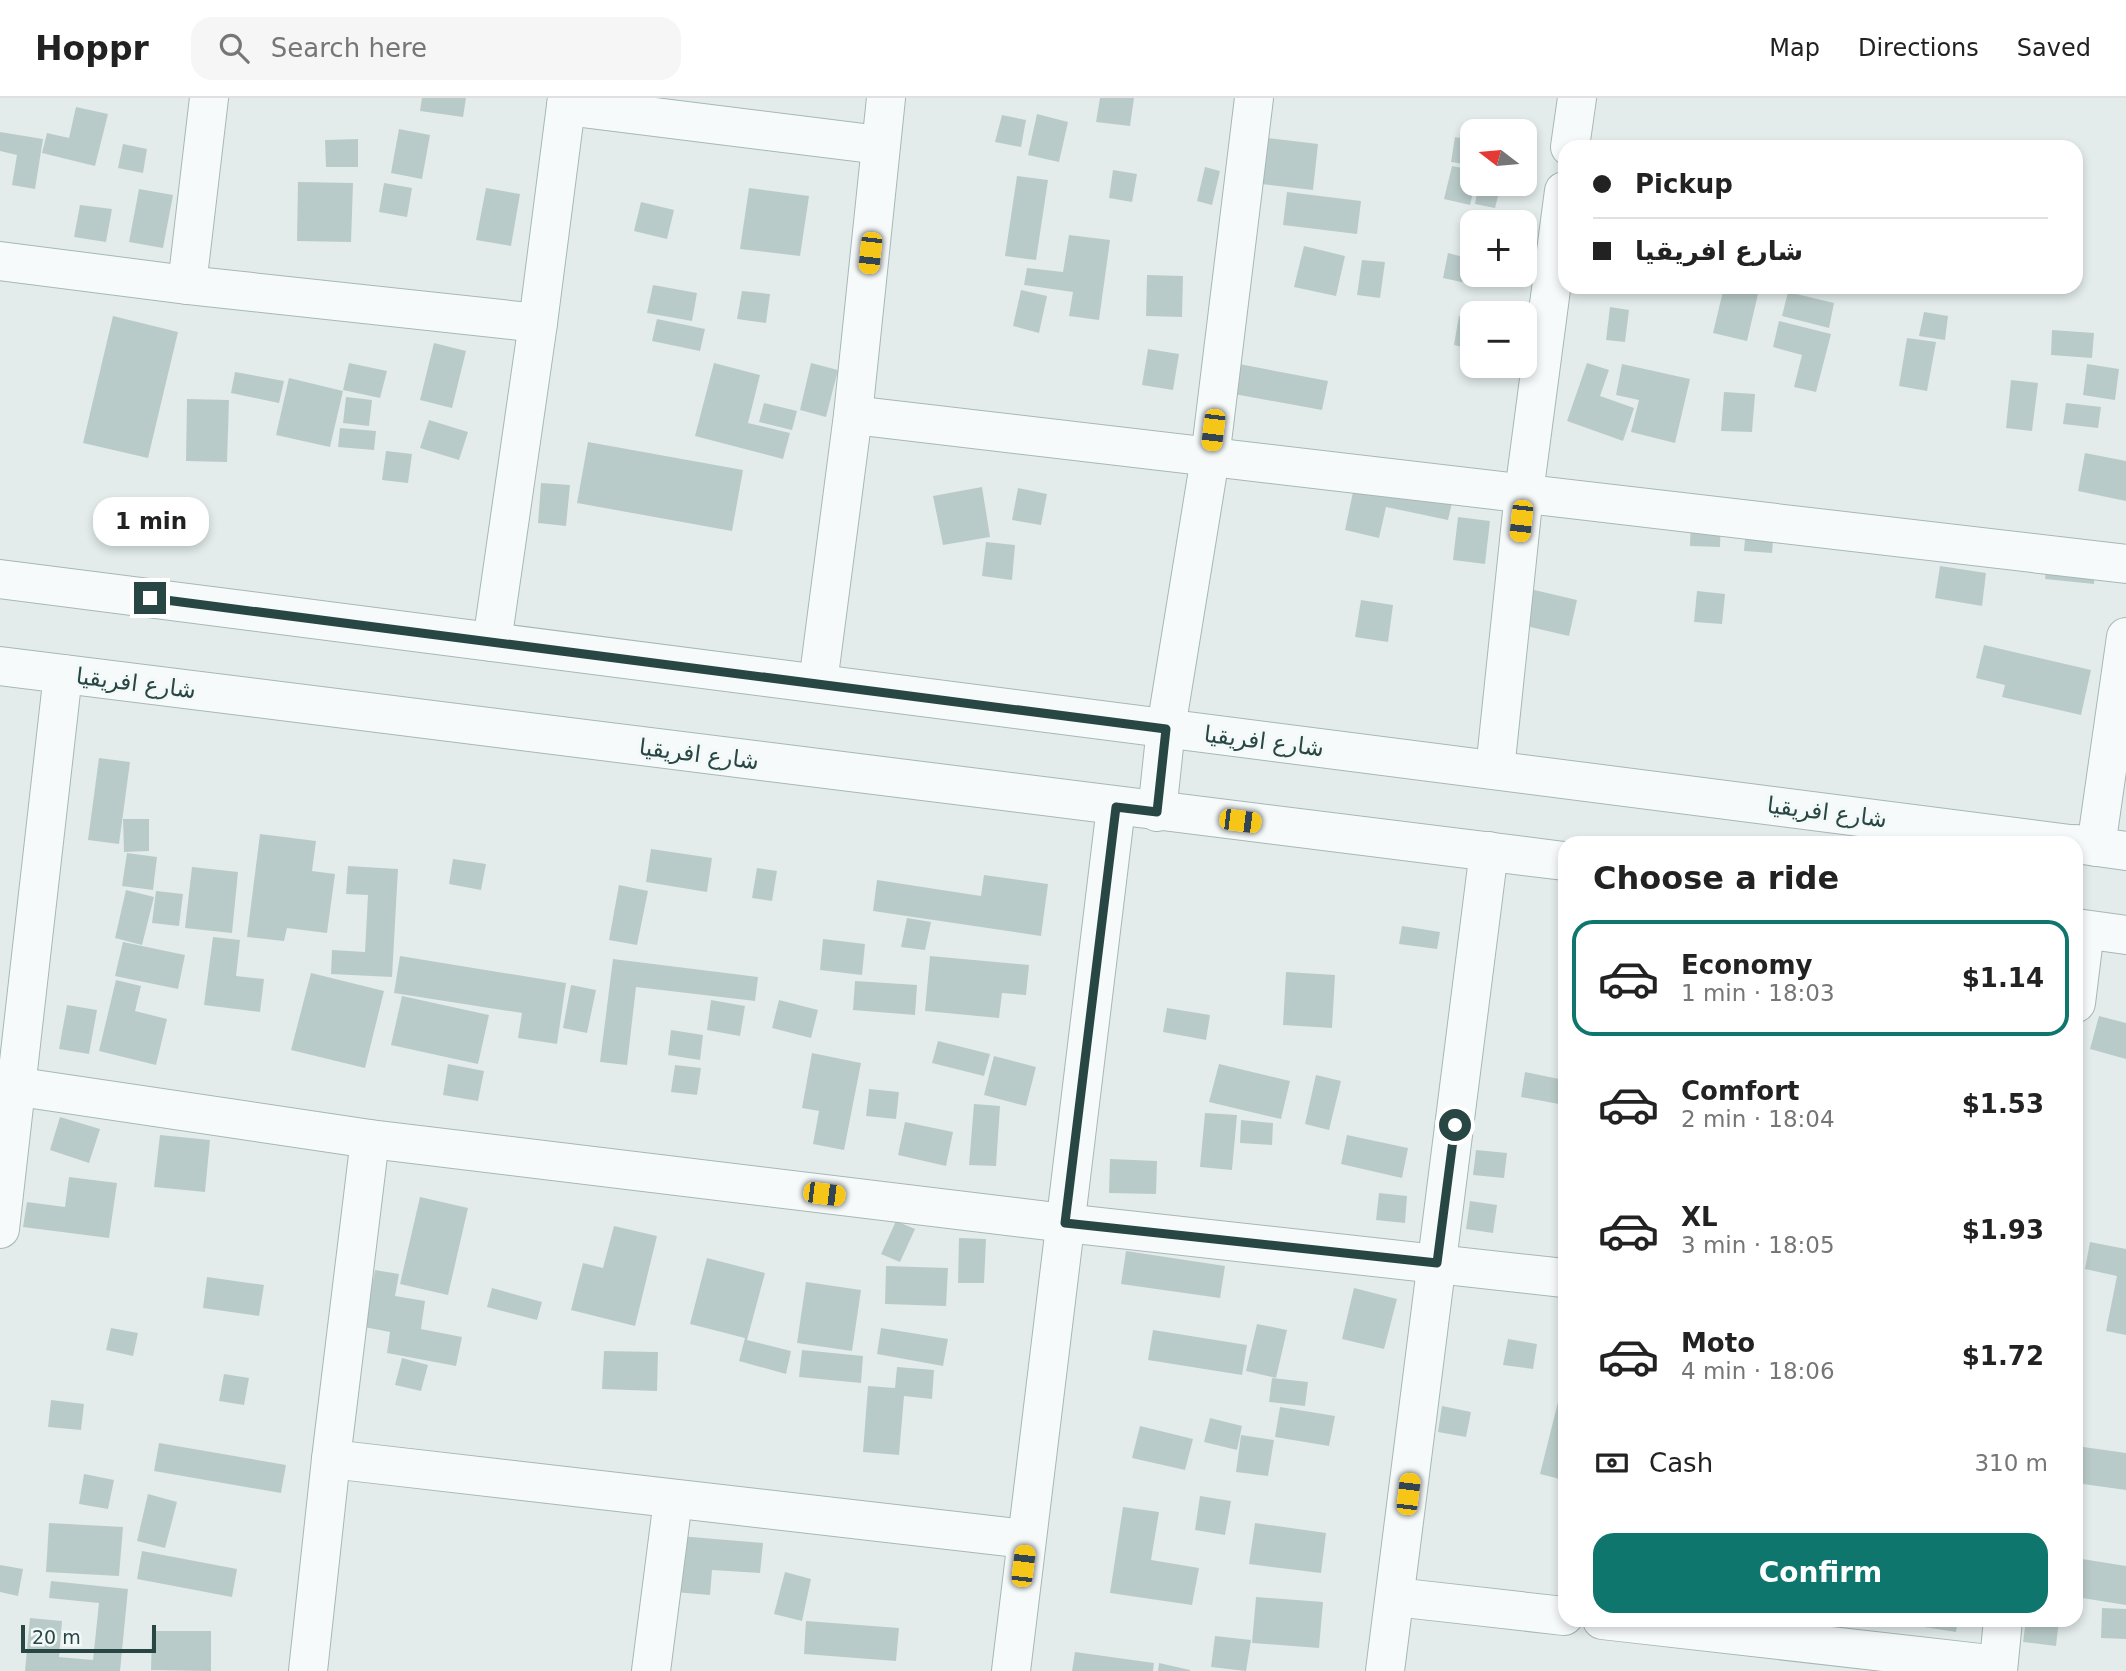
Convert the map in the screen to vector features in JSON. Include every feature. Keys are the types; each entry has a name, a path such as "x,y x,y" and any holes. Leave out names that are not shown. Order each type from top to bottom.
{"street":[{"path":"187,285 209,98"},
{"path":"818,683 853,415 886,98"},
{"path":"1157,812 1166,729 1209,458 1254,98"},
{"path":"1571,140 1577,98"},
{"path":"492,642 538,323 566,102 880,145"},
{"path":"1495,770 1524,494 1558,236"},
{"path":"0,261 187,285 538,323"},
{"path":"853,415 2126,564"},
{"name":"شارع افريقيا","path":"0,579 2013,836"},
{"path":"2092,846 2126,637"},
{"name":"شارع افريقيا","path":"0,666 1558,860"},
{"path":"0,1230 8,1085 63,674"},
{"path":"1011,1671 1116,807"},
{"path":"1385,1671 1489,850"},
{"path":"2083,929 2126,935"},
{"path":"8,1085 370,1139 1065,1223 1558,1277"},
{"path":"308,1671 370,1139"},
{"path":"331,1459 1026,1539"},
{"path":"650,1671 673,1500"},
{"path":"1395,1597 1558,1615"},
{"path":"1660,1627 1998,1668 2002,1627"}],"building":[{"path":"422,98 466,98 463,117 420,111"},
{"path":"1100,98 1134,98 1130,126 1096,122"},
{"path":"76,107 108,114 95,166 42,153 47,133 69,138"},
{"path":"1037,114 1068,122 1059,162 1028,155"},
{"path":"1002,115 1026,120 1021,147 995,142"},
{"path":"399,129 430,135 422,179 391,173"},
{"path":"0,132 43,139 35,189 12,185 17,155 0,151"},
{"path":"1455,137 1460,138 1460,163 1451,162"},
{"path":"1267,138 1318,144 1313,190 1262,184"},
{"path":"358,139 358,167 326,167 325,140"},
{"path":"123,144 147,149 143,173 118,168"},
{"path":"1452,166 1460,168 1460,196 1472,196 1470,205 1444,199"},
{"path":"1205,167 1220,171 1212,205 1197,201"},
{"path":"1113,170 1137,174 1132,202 1109,198"},
{"path":"1017,176 1048,180 1036,260 1005,256"},
{"path":"298,182 353,183 351,242 297,241"},
{"path":"384,183 412,188 407,217 379,212"},
{"path":"486,188 520,194 511,246 476,240"},
{"path":"749,188 809,196 800,256 740,249"},
{"path":"139,189 173,195 163,248 129,242"},
{"path":"1287,192 1361,201 1357,234 1283,225"},
{"path":"1477,196 1498,196 1495,208 1475,204"},
{"path":"641,202 674,210 667,239 634,231"},
{"path":"80,205 112,209 106,242 74,237"},
{"path":"1069,235 1110,240 1099,320 1069,316 1073,292 1024,285 1027,268 1063,272"},
{"path":"1304,246 1345,256 1336,296 1294,287"},
{"path":"1448,253 1460,256 1460,282 1443,278"},
{"path":"1362,260 1385,262 1380,298 1357,295"},
{"path":"1147,275 1183,276 1182,317 1146,316"},
{"path":"653,285 697,293 692,321 647,313"},
{"path":"1021,290 1047,296 1039,333 1013,326"},
{"path":"742,291 770,294 766,323 737,319"},
{"path":"1722,294 1758,294 1747,341 1713,333"},
{"path":"1788,294 1834,303 1829,328 1782,316"},
{"path":"1610,307 1629,310 1625,342 1606,340"},
{"path":"1924,312 1948,316 1945,340 1919,336"},
{"path":"113,316 178,332 148,458 83,443"},
{"path":"1459,316 1460,316 1460,346 1454,345"},
{"path":"657,319 705,329 700,351 652,341"},
{"path":"1779,321 1831,334 1816,392 1794,387 1802,355 1773,347"},
{"path":"2052,330 2094,333 2092,358 2051,355"},
{"path":"1907,338 1936,342 1927,391 1899,386"},
{"path":"434,343 466,351 452,408 420,400"},
{"path":"1148,349 1179,354 1173,390 1142,385"},
{"path":"349,363 387,371 380,398 343,390"},
{"path":"714,363 760,375 748,423 790,433 783,459 695,436"},
{"path":"811,363 838,370 826,417 800,410"},
{"path":"1587,363 1609,370 1600,396 1634,408 1623,441 1567,421"},
{"path":"1239,364 1328,381 1322,410 1234,394"},
{"path":"1622,364 1690,379 1675,443 1631,432 1639,400 1616,395"},
{"path":"2087,364 2119,369 2115,400 2083,395"},
{"path":"235,372 284,381 279,403 231,393"},
{"path":"289,378 343,391 330,447 276,435"},
{"path":"2011,380 2038,383 2032,431 2006,428"},
{"path":"1724,392 1755,394 1752,432 1721,431"},
{"path":"346,397 372,400 369,426 343,423"},
{"path":"187,399 229,400 227,462 186,461"},
{"path":"764,403 797,411 792,430 759,422"},
{"path":"2066,403 2101,407 2098,428 2063,424"},
{"path":"429,420 468,432 459,460 420,448"},
{"path":"340,428 376,431 374,450 338,447"},
{"path":"588,442 743,470 732,531 577,503"},
{"path":"386,451 412,454 408,483 382,480"},
{"path":"2085,453 2126,461 2126,501 2078,491"},
{"path":"1357,473 1454,494 1448,520 1386,507 1379,538 1345,530"},
{"path":"541,483 570,485 566,526 538,523"},
{"path":"982,487 990,537 943,545 933,496"},
{"path":"1018,488 1047,494 1041,525 1012,520"},
{"path":"1691,511 1721,512 1720,547 1690,546"},
{"path":"1458,517 1490,521 1485,564 1453,560"},
{"path":"1746,528 1774,530 1772,553 1744,551"},
{"path":"986,542 1015,545 1012,580 982,576"},
{"path":"2048,552 2096,556 2094,584 2045,579"},
{"path":"1940,566 1986,573 1982,606 1935,598"},
{"path":"1530,589 1577,600 1569,636 1522,625"},
{"path":"1697,591 1725,594 1722,624 1694,622"},
{"path":"1361,600 1393,605 1388,642 1355,637"},
{"path":"1984,645 2091,670 2081,715 2002,697 2005,685 1976,678"},
{"path":"99,758 130,762 119,844 88,840"},
{"path":"123,819 149,819 149,851 124,852"},
{"path":"260,834 316,841 312,871 335,874 327,933 287,928 284,941 247,937"},
{"path":"651,849 712,858 707,892 646,882"},
{"path":"127,853 157,857 153,890 122,886"},
{"path":"453,859 486,864 481,890 449,884"},
{"path":"348,866 398,869 392,977 331,974 332,950 365,952 368,895 346,894"},
{"path":"192,867 238,872 232,933 185,928"},
{"path":"757,868 777,871 772,901 752,898"},
{"path":"984,875 1048,884 1041,936 873,911 877,880 981,896"},
{"path":"619,885 648,891 637,945 609,940"},
{"path":"126,890 154,897 142,945 115,938"},
{"path":"156,891 183,894 179,926 152,923"},
{"path":"907,918 931,922 925,950 901,947"},
{"path":"1402,926 1440,932 1437,949 1399,944"},
{"path":"213,937 240,940 236,976 264,979 260,1012 204,1005"},
{"path":"823,939 865,944 862,975 820,970"},
{"path":"123,942 185,955 178,989 115,976"},
{"path":"400,956 566,983 557,1044 518,1038 522,1013 394,993"},
{"path":"930,956 1029,965 1026,995 1002,993 999,1018 925,1011"},
{"path":"613,959 758,977 755,1001 636,987 627,1065 600,1062"},
{"path":"1286,972 1335,975 1332,1028 1283,1025"},
{"path":"311,973 384,991 365,1068 291,1050"},
{"path":"116,980 141,986 135,1011 167,1019 156,1065 99,1051"},
{"path":"855,981 917,985 915,1015 853,1010"},
{"path":"571,985 596,990 587,1033 563,1028"},
{"path":"402,996 489,1015 478,1064 391,1045"},
{"path":"711,1000 745,1006 740,1036 707,1030"},
{"path":"779,1000 818,1010 811,1038 772,1028"},
{"path":"67,1005 97,1010 89,1054 59,1049"},
{"path":"1167,1008 1210,1015 1206,1040 1163,1032"},
{"path":"2099,1016 2126,1023 2126,1059 2090,1049"},
{"path":"671,1030 703,1035 700,1060 668,1055"},
{"path":"938,1041 990,1054 984,1076 932,1063"},
{"path":"812,1053 861,1063 844,1150 813,1144 819,1111 802,1108"},
{"path":"994,1056 1036,1067 1026,1106 984,1095"},
{"path":"448,1064 484,1071 478,1101 443,1095"},
{"path":"1219,1064 1290,1081 1281,1119 1209,1102"},
{"path":"675,1065 701,1068 697,1095 671,1092"},
{"path":"1525,1072 1558,1079 1558,1104 1521,1097"},
{"path":"1316,1075 1341,1081 1329,1130 1305,1124"},
{"path":"869,1089 899,1092 896,1119 866,1116"},
{"path":"974,1104 1000,1106 996,1166 969,1165"},
{"path":"1205,1113 1237,1115 1232,1170 1200,1167"},
{"path":"60,1117 100,1129 89,1163 50,1150"},
{"path":"1241,1120 1273,1123 1272,1145 1240,1143"},
{"path":"905,1122 953,1132 946,1166 898,1155"},
{"path":"160,1135 210,1140 205,1192 154,1187"},
{"path":"1347,1135 1408,1148 1402,1178 1341,1164"},
{"path":"1476,1150 1507,1153 1504,1178 1473,1175"},
{"path":"1110,1159 1157,1161 1156,1194 1109,1193"},
{"path":"69,1177 117,1183 109,1238 23,1227 27,1202 65,1207"},
{"path":"1379,1193 1407,1196 1405,1223 1376,1220"},
{"path":"420,1197 468,1208 448,1295 400,1284"},
{"path":"1470,1201 1497,1205 1493,1233 1466,1229"},
{"path":"896,1221 915,1229 900,1262 881,1254"},
{"path":"614,1226 657,1236 635,1326 571,1310 583,1263 603,1268"},
{"path":"959,1238 986,1239 984,1283 958,1283"},
{"path":"2090,1242 2126,1249 2126,1335 2106,1331 2117,1276 2085,1269"},
{"path":"1126,1251 1225,1266 1220,1298 1121,1284"},
{"path":"707,1258 765,1273 747,1340 791,1351 786,1374 739,1361 745,1338 690,1324"},
{"path":"886,1266 948,1268 946,1306 885,1304"},
{"path":"375,1270 399,1274 395,1296 425,1301 421,1329 462,1337 456,1366 387,1353 390,1332 364,1327"},
{"path":"207,1277 264,1285 259,1316 203,1308"},
{"path":"806,1282 861,1290 852,1351 797,1343"},
{"path":"492,1288 542,1302 537,1320 487,1307"},
{"path":"1354,1288 1397,1299 1384,1349 1342,1339"},
{"path":"1257,1324 1287,1330 1276,1378 1246,1371"},
{"path":"111,1328 138,1333 133,1356 106,1350"},
{"path":"881,1328 948,1339 943,1366 877,1354"},
{"path":"1153,1330 1247,1345 1242,1375 1148,1360"},
{"path":"1508,1339 1537,1344 1533,1369 1503,1365"},
{"path":"802,1350 863,1356 861,1383 799,1377"},
{"path":"604,1351 658,1352 657,1391 602,1389"},
{"path":"402,1358 428,1365 421,1391 395,1385"},
{"path":"897,1367 934,1370 932,1399 904,1396 899,1455 863,1452 868,1386 895,1388"},
{"path":"224,1374 249,1378 244,1405 219,1401"},
{"path":"1272,1378 1308,1382 1305,1406 1269,1402"},
{"path":"51,1400 84,1404 81,1430 48,1427"},
{"path":"1558,1402 1558,1478 1540,1474"},
{"path":"1442,1406 1471,1412 1466,1437 1438,1432"},
{"path":"1280,1407 1335,1416 1329,1446 1275,1437"},
{"path":"1210,1418 1242,1426 1237,1450 1204,1442"},
{"path":"1140,1426 1193,1439 1185,1470 1132,1458"},
{"path":"1241,1435 1274,1440 1268,1476 1236,1472"},
{"path":"159,1443 286,1465 281,1493 154,1471"},
{"path":"2083,1447 2126,1453 2126,1490 2083,1484"},
{"path":"84,1474 114,1480 108,1509 79,1504"},
{"path":"148,1494 177,1502 165,1548 137,1541"},
{"path":"1200,1496 1231,1501 1225,1535 1195,1530"},
{"path":"1123,1507 1159,1512 1151,1560 1199,1568 1192,1605 1110,1593"},
{"path":"49,1523 123,1527 119,1576 46,1572"},
{"path":"1255,1523 1326,1533 1321,1573 1249,1564"},
{"path":"655,1534 763,1543 760,1573 712,1570 710,1595 650,1590"},
{"path":"142,1551 237,1569 232,1597 137,1579"},
{"path":"2083,1559 2126,1566 2126,1605 2083,1598"},
{"path":"0,1565 23,1569 18,1596 0,1592"},
{"path":"785,1572 811,1579 802,1621 774,1614"},
{"path":"51,1581 128,1589 120,1671 25,1671 30,1618 62,1621 59,1657 93,1660 99,1603 49,1598"},
{"path":"1256,1597 1323,1602 1319,1648 1252,1643"},
{"path":"2102,1608 2126,1609 2126,1639 2101,1638"},
{"path":"806,1621 899,1628 896,1661 804,1654"},
{"path":"1924,1627 1957,1627 1956,1632"},
{"path":"2025,1627 2058,1627 2056,1646 2023,1642"},
{"path":"152,1631 211,1631 211,1671 151,1670"},
{"path":"1215,1636 1251,1640 1246,1671 1211,1667"},
{"path":"1075,1652 1154,1663 1153,1671 1072,1671"},
{"path":"1159,1663 1190,1670 1190,1671 1158,1671"}],"route":[{"path":"150,598 1166,729 1157,812 1116,807 1065,1223 1437,1263 1455,1125"}]}
